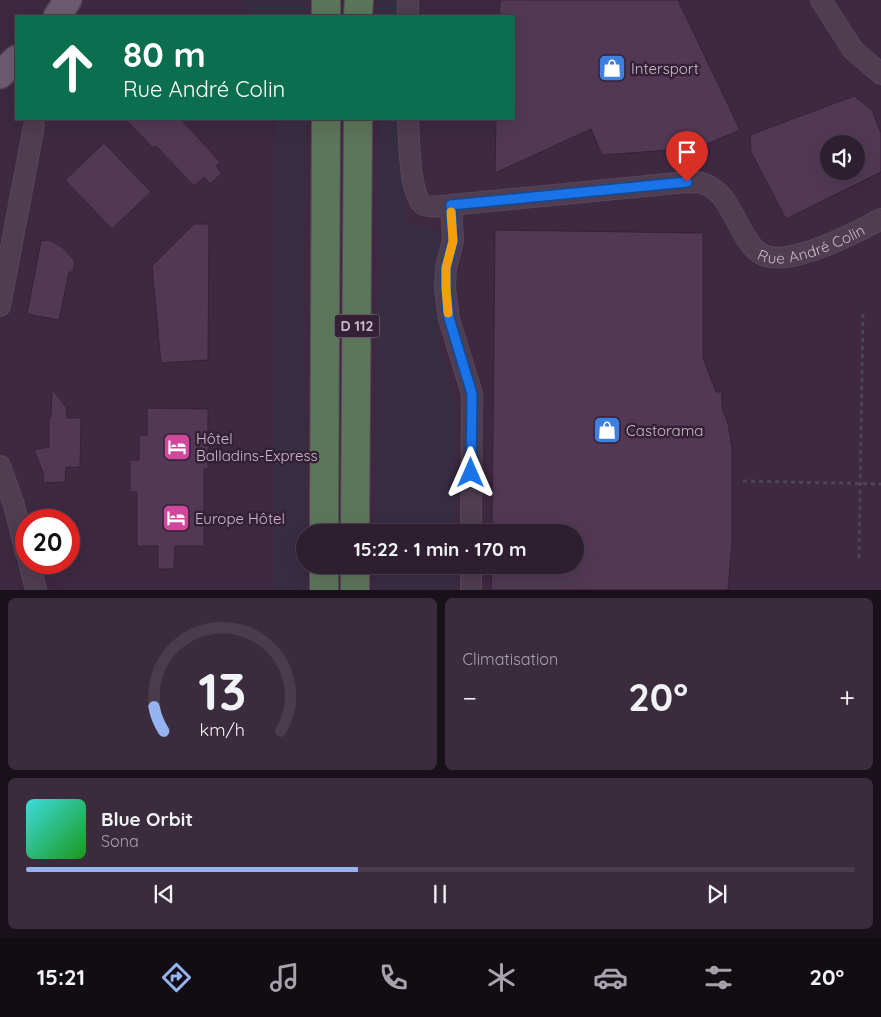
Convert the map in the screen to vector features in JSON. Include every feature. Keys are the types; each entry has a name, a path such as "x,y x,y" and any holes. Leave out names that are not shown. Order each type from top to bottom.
{"highway":[{"path":"326,0 326,15"},
{"path":"358,0 358,15"},
{"name":"D 112","path":"324,524 326,120"},
{"name":"D 112","path":"355,524 358,120"},
{"path":"324,574 324,590"},
{"path":"355,574 355,590"}],"main road":[{"path":"58,15 68,0"},
{"path":"0,75 15,60"}],"street":[{"path":"408,0 408,15"},
{"path":"821,0 854,50 881,74"},
{"name":"Rue André Colin","path":"408,120 411,171 418,200 426,206 695,182 713,189 721,196 752,246 766,256 776,257 794,256 815,250 881,220"},
{"path":"0,306 34,126"},
{"path":"451,205 453,241 446,268 446,288 449,318 472,394 471,524"},
{"path":"0,466 4,486 15,509"},
{"path":"32,574 36,590"},
{"path":"471,574 471,590"}],"path":[{"path":"859,558 862,311"},
{"path":"743,481 881,484"}],"shaded area":[{"path":"239,0 307,0 307,15 255,15"},
{"path":"378,0 406,0 406,15 378,15"},
{"path":"276,120 306,120 304,261 306,524 296,524 296,574 306,574 306,589 273,589"},
{"path":"379,120 405,120 405,223 438,231 438,334 455,405 455,524 375,524 376,317 381,277"},
{"path":"375,574 455,574 455,589 375,589"}],"building":[{"name":"Intersport","path":"500,0 678,0 740,130 697,148 602,155 591,129 495,173 496,120 515,120 515,15 499,15"},
{"path":"854,96 872,110 881,133 881,172 865,180 865,135 820,135 820,180 865,180 786,219 751,152 750,135"},
{"path":"126,120 182,120 220,162 216,166 222,173 210,184 204,177 194,186 156,146 153,148"},
{"path":"104,143 151,192 112,229 65,180"},
{"path":"194,224 209,224 208,360 161,363 152,266"},
{"name":"Castorama","path":"495,230 703,233 703,358 716,392 722,392 722,407 728,424 732,448 732,544 728,590 491,590 492,574 584,574 584,524 492,524"},
{"path":"49,240 62,247 75,261 73,272 69,272 59,320 27,314 41,241"},
{"path":"52,389 66,407 67,418 81,418 80,467 66,467 65,482 43,483 44,475 34,450 49,447 49,417 51,417"},
{"path":"147,408 208,409 208,469 204,469 204,546 175,546 174,569 158,569 158,546 137,546 137,492 130,492 130,460 139,460 139,435 147,435"}],"slow traffic":[{"path":"448,313 446,268 453,241 451,212"}],"place":[{"name":"Intersport","path":"612,68"},
{"name":"Castorama","path":"607,430"},
{"name":"Hôtel Balladins-Express","path":"177,447"},
{"name":"Europe Hôtel","path":"176,518"}],"route":[{"path":"471,473 472,394 449,318 446,288 446,268 453,241 451,205 687,182"}]}
